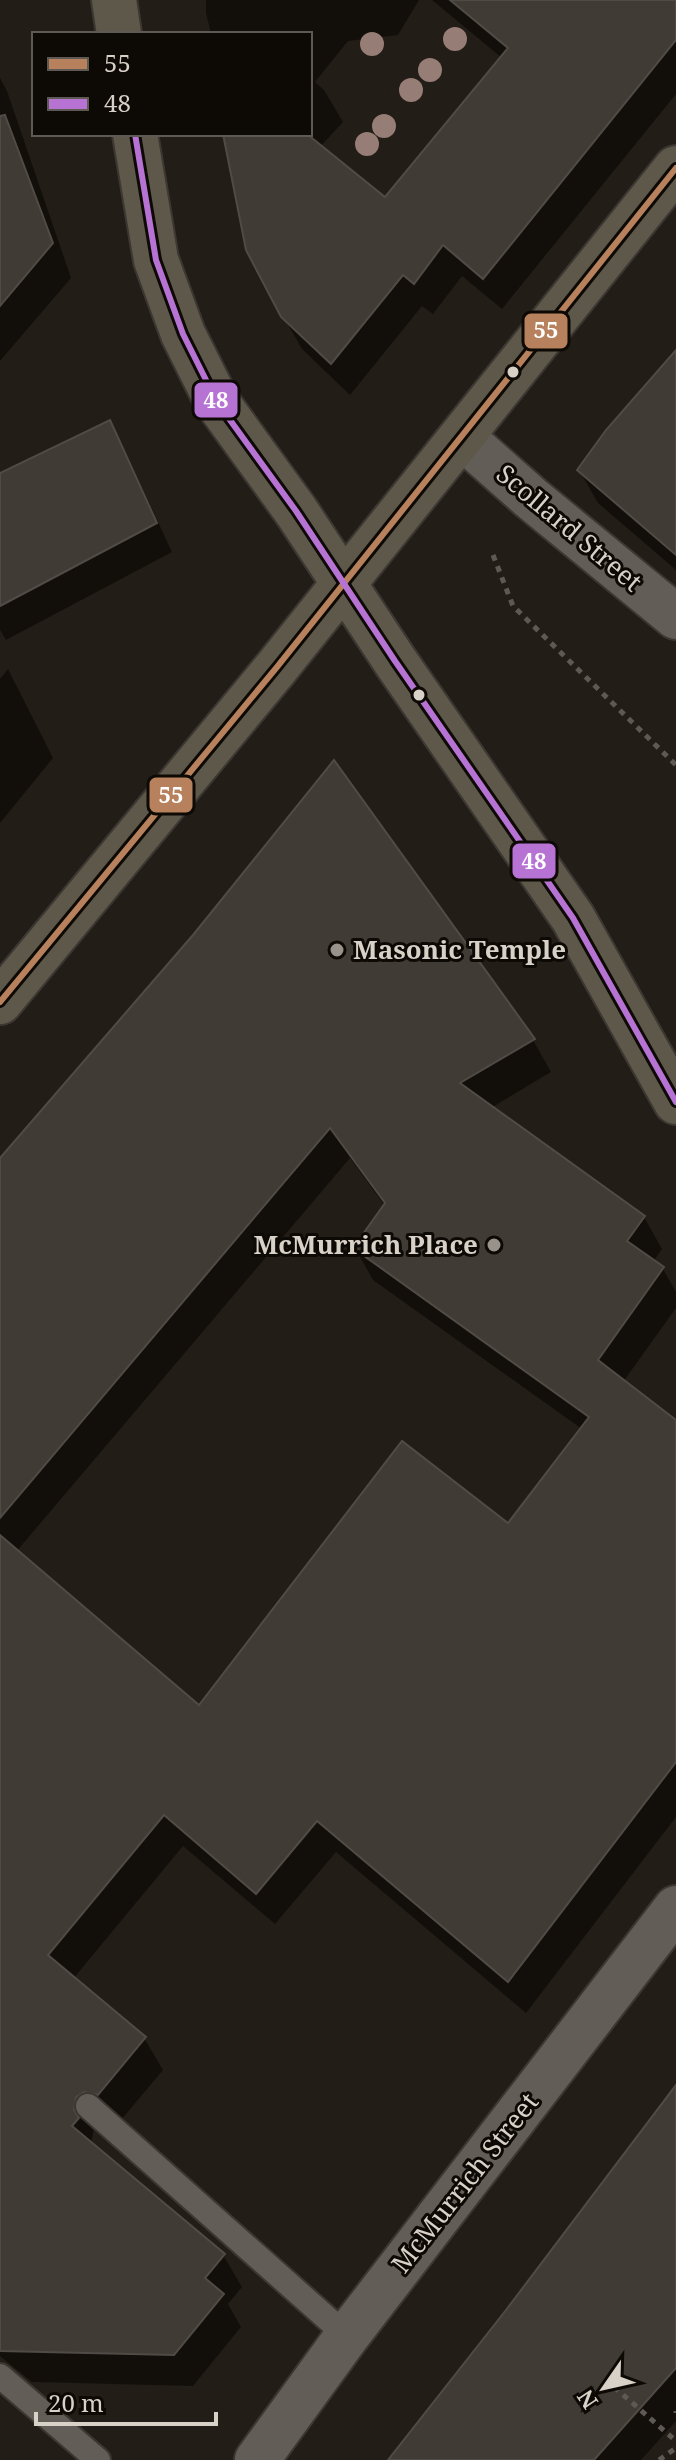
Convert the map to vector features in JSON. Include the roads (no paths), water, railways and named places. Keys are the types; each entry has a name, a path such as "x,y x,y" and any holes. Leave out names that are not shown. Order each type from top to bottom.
{"main road":[{"path":"114,0 119,32"},
{"path":"135,136 156,260 183,334 217,402 573,918 676,1102"},
{"path":"0,1002 344,582 426,477 462,437 676,168"}],"street":[{"name":"Scollard Street","path":"462,437 676,617"},
{"name":"McMurrich Street","path":"257,2460 347,2336 676,1908"}],"lane":[{"path":"88,2106 347,2336"},
{"path":"0,2376 98,2460"}],"place":[{"name":"Masonic Temple","path":"337,950"},
{"name":"McMurrich Place","path":"494,1245"}]}
